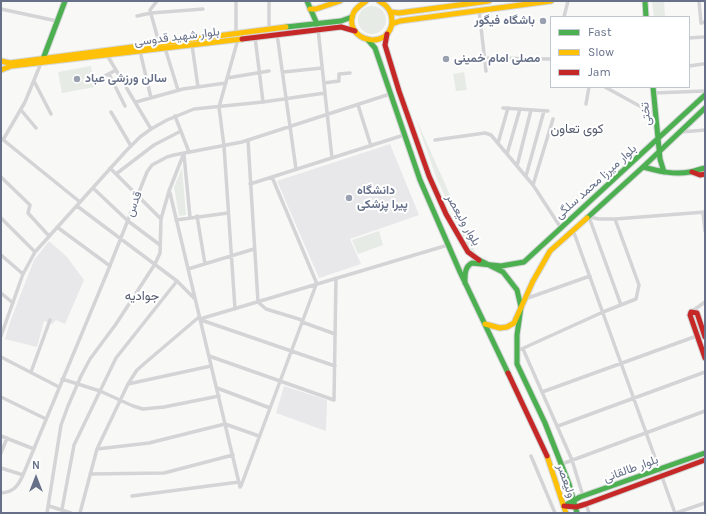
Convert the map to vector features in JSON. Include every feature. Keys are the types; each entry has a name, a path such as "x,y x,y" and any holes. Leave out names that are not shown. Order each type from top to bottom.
{"main road":[{"path":"42,61 65,1"},
{"path":"307,1 318,27 352,17"},
{"path":"310,9 316,9 340,1"},
{"path":"366,1 357,3 352,17 355,31 363,39 368,40 378,40 387,34 392,24 391,12 388,7 379,1"},
{"path":"391,12 399,13 489,1"},
{"path":"392,24 400,21 551,1"},
{"path":"645,1 646,16"},
{"name":"بلوار شهید قدوسی","path":"1,70 6,67 42,61 236,33 341,26 355,31"},
{"name":"بلوار شهید قدوسی","path":"1,61 10,63 107,55 278,34 318,27"},
{"name":"بلوار ولیعصر","path":"387,34 385,45 399,91 429,176 446,214 468,252 503,272 514,285 519,294 521,307 517,335 517,364 545,424 570,484"},
{"name":"بلوار ولیعصر","path":"368,40 375,48 420,180 465,283 547,456"},
{"name":"تختی","path":"653,88 661,165 664,172"},
{"name":"بلوار میرزا محمد سلگی","path":"493,266 514,265 524,262 705,95"},
{"name":"بلوار میرزا محمد سلگی","path":"521,307 550,251 644,168 705,108"},
{"path":"644,168 674,173 692,172 700,175 705,174"},
{"path":"692,172 698,168 705,168"},
{"path":"420,180 429,176"},
{"path":"465,283 465,274 469,264 480,263 493,266"},
{"path":"485,324 493,327 508,327 514,323 521,307"},
{"path":"705,334 697,313 691,312 690,315 705,358"},
{"name":"بلوار طالقانی","path":"564,506 574,500 705,453"},
{"name":"ولیعصر","path":"547,456 566,513"},
{"name":"بلوار طالقانی","path":"577,510 584,505 705,460"},
{"name":"ولیعصر","path":"570,484 577,510"},
{"path":"582,497 584,505"},
{"path":"564,506 577,510"}],"street":[{"path":"157,1 150,10 159,43"},
{"path":"236,1 236,33"},
{"path":"269,1 269,30"},
{"path":"564,16 568,1"},
{"path":"699,1 701,23 705,22"},
{"path":"1,9 57,21"},
{"path":"137,16 151,13 203,10"},
{"path":"479,10 486,71"},
{"path":"318,27 332,158"},
{"path":"278,34 296,169"},
{"path":"255,37 263,102"},
{"path":"690,38 703,37"},
{"path":"235,309 224,146 219,106 238,39"},
{"path":"192,45 198,86"},
{"path":"165,48 178,90"},
{"path":"140,51 151,98"},
{"path":"107,55 151,129"},
{"path":"484,58 550,59"},
{"path":"42,61 21,110 2,139 78,204 177,281 195,298"},
{"path":"690,66 703,64"},
{"path":"283,72 322,68"},
{"path":"101,78 116,70"},
{"path":"227,78 269,71"},
{"path":"324,83 339,81 339,74 350,72"},
{"path":"109,74 125,106"},
{"path":"34,81 51,114"},
{"path":"136,102 178,90 226,82"},
{"path":"586,104 589,88"},
{"path":"607,88 656,115"},
{"path":"654,93 705,91"},
{"path":"1,336 3,323 23,274 35,252 110,168 131,146 151,129 175,116 194,109 263,102 325,93"},
{"name":"قدس","path":"1,492 6,492 18,486 110,266 147,172 152,165 167,157 248,140 390,94"},
{"path":"358,105 371,146"},
{"path":"498,143 506,108 546,111 526,176"},
{"path":"507,154 520,109"},
{"path":"21,110 36,128"},
{"path":"517,166 531,110"},
{"path":"111,112 131,146"},
{"path":"175,116 189,152"},
{"path":"533,185 553,119"},
{"path":"681,132 705,130"},
{"path":"116,174 154,145 181,131"},
{"path":"436,140 484,133 491,135 533,185 561,228"},
{"path":"250,184 404,135"},
{"path":"248,140 258,302 266,309 335,334"},
{"path":"47,513 61,425 77,384 90,359 116,324 155,264 160,253 161,219 169,191 184,153"},
{"path":"184,153 190,217"},
{"path":"110,168 161,219"},
{"path":"1,176 30,204 28,213 48,236"},
{"path":"169,191 240,487 316,284 272,177"},
{"path":"93,188 128,221 160,246"},
{"path":"589,217 599,219 615,219 704,212 705,231"},
{"path":"176,220 228,213"},
{"path":"197,216 205,264"},
{"path":"589,217 621,305"},
{"path":"1,218 35,252"},
{"path":"517,351 603,312 636,299 639,285 615,219"},
{"path":"57,227 110,266"},
{"path":"573,230 675,513 705,502"},
{"path":"80,513 98,449 128,384 137,370 200,318 235,309 448,245"},
{"path":"188,269 254,249"},
{"path":"1,255 23,274"},
{"path":"524,300 590,276"},
{"path":"209,356 334,400 336,278"},
{"path":"62,509 74,445 116,358 177,281"},
{"path":"1,293 12,304"},
{"path":"691,312 705,302"},
{"path":"200,318 335,366"},
{"path":"31,372 50,320"},
{"path":"542,392 705,334"},
{"path":"523,349 572,460 582,497"},
{"path":"1,357 59,387"},
{"path":"128,384 211,366"},
{"path":"558,426 705,372"},
{"path":"62,379 100,391 143,409 151,409 218,396"},
{"path":"217,388 270,408"},
{"path":"1,397 46,419"},
{"path":"562,464 705,411"},
{"path":"98,449 149,443 225,424 259,436"},
{"path":"1,436 34,449"},
{"path":"1,452 7,438"},
{"path":"90,474 164,473 233,455"},
{"path":"531,456 555,513"},
{"path":"1,468 23,475"},
{"path":"132,496 239,482"},
{"path":"49,504 71,513"},
{"path":"584,505 589,513"}],"shaded area":[{"path":"664,1 665,16 654,16 652,2"},
{"path":"372,6 382,10 386,20 382,30 372,34 362,30 358,20 362,10"},
{"name":"سالن ورزشی عباد","path":"91,66 95,87 62,93 58,72"},
{"path":"464,72 467,90 456,91 453,74"},
{"path":"415,116 476,254 471,253 436,177"},
{"name":"دانشگاه پیرا پزشکی","path":"390,144 419,215 350,239 361,264 319,278 277,181"},
{"path":"182,168 186,215 179,216 174,187"},
{"path":"379,231 383,245 358,254 352,240"},
{"path":"49,241 67,257 84,280 65,324 56,320 52,324 44,321 37,347 5,339 34,260"},
{"path":"284,386 327,400 326,431 276,413"}],"traffic: fast":[{"path":"43,59 65,1"},
{"path":"307,1 317,24"},
{"path":"645,1 646,16"},
{"path":"286,27 341,21 352,17"},
{"path":"368,40 375,48 420,180 460,272 508,373"},
{"path":"653,88 660,159 664,172"},
{"path":"465,283 466,269 472,263 501,266 524,262 705,95"},
{"path":"587,218 705,108"},
{"path":"643,167 672,173 690,172 705,168"},
{"path":"479,260 503,272 517,290 521,307 517,335 517,364 545,423 569,484"},
{"path":"564,506 580,497 705,453"},
{"path":"569,484 577,513"}],"traffic: slow":[{"path":"310,9 316,9 340,1"},
{"path":"366,1 355,10 352,21 356,32 365,39 371,40 384,37 389,32 392,21 387,7 379,1"},
{"path":"391,12 399,13 489,1"},
{"path":"392,24 400,21 551,1"},
{"path":"1,61 10,63 286,27"},
{"path":"1,70 11,66 242,39"},
{"path":"485,324 500,328 507,327 514,323 533,281 550,251 587,218"},
{"path":"547,456 566,513"}],"traffic: jam":[{"path":"242,39 341,27 355,31"},
{"path":"387,34 385,45 399,91 429,176 446,214 468,252 479,260"},
{"path":"692,172 700,175 705,174"},
{"path":"705,337 697,313 691,312 690,315 705,358"},
{"path":"508,373 547,456"},
{"path":"564,506 576,507 586,504 705,460"}],"place":[{"name":"باشگاه فیگور","path":"543,21"},
{"name":"مصلی امام خمینی","path":"446,59"},
{"name":"سالن ورزشی عباد","path":"77,79"},
{"name":"دانشگاه پیرا پزشکی","path":"349,198"}],"district":[{"name":"کوی تعاون","path":"577,129"},
{"name":"جوادیه","path":"142,296"}]}
